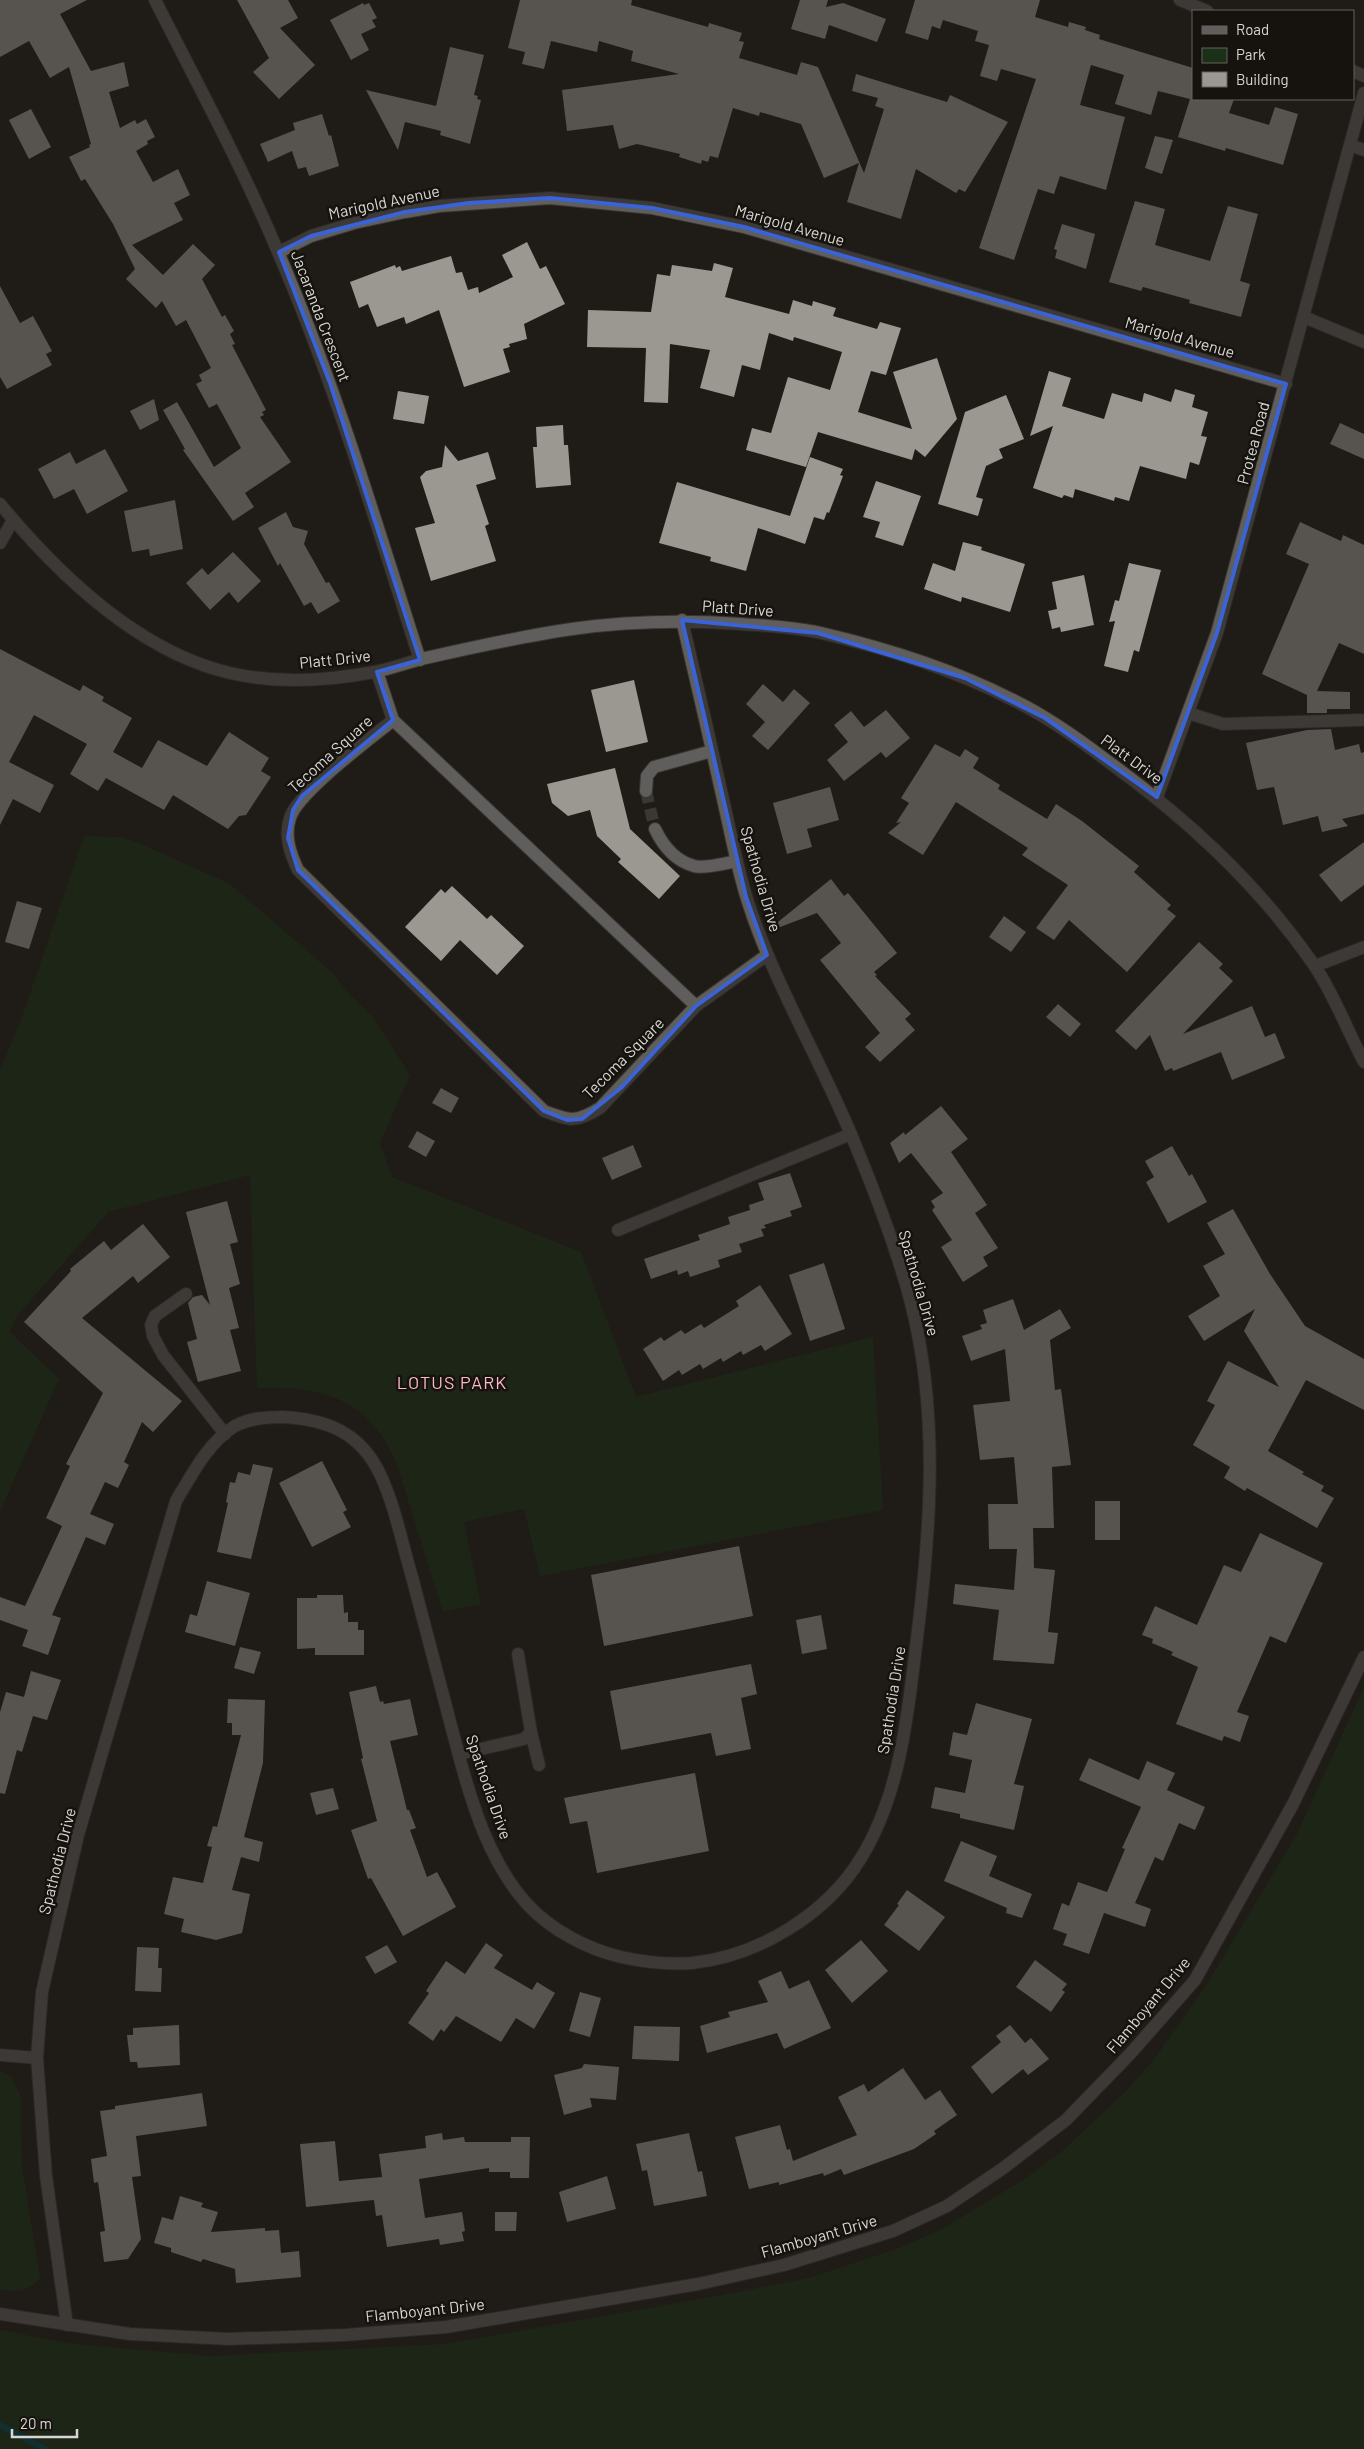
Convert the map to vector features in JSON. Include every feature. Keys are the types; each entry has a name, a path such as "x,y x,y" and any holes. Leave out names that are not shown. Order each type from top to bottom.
{"street":[{"name":"Jacaranda Crescent","path":"155,0 230,148 279,252 330,383 420,660"},
{"path":"1180,0 1205,10"},
{"name":"Protea Road","path":"1157,797 1217,633 1364,94"},
{"path":"1350,145 1364,150"},
{"name":"Marigold Avenue","path":"279,252 311,236 354,223 439,206 550,198 652,208 744,228 1286,384"},
{"path":"1304,317 1364,342"},
{"name":"Platt Drive","path":"0,504 13,520 111,615 178,655 228,673 277,680 316,680 377,672 420,660 568,630 682,620 768,626 818,633 965,678 1013,700 1052,722 1157,797 1262,896 1315,966 1364,1062"},
{"path":"0,543 13,520"},
{"name":"Spathodia Drive","path":"66,2325 46,2176 37,2058 42,1992 78,1835 174,1511 192,1473 233,1427 263,1417 297,1418 330,1424 355,1439 374,1463 384,1482 399,1529 459,1754 482,1828 503,1872 530,1907 567,1936 606,1953 649,1963 693,1963 741,1951 784,1932 813,1912 848,1878 865,1852 886,1802 905,1735 925,1580 931,1464 929,1423 920,1352 912,1308 900,1264 851,1134 766,955 746,897 682,620"},
{"name":"Tecoma Square","path":"377,672 393,720 696,1006 600,1108 582,1119 567,1120 544,1111 298,870 289,851 289,819 302,796 393,720"},
{"path":"1188,713 1223,724 1361,720"},
{"path":"646,791 647,776 654,767 712,751"},
{"path":"655,830 661,843 671,854 695,866 737,861"},
{"path":"1315,966 1364,947"},
{"path":"696,1006 766,955"},
{"path":"618,1230 851,1134"},
{"path":"186,1294 155,1316 151,1325 153,1336 163,1355 226,1434"},
{"path":"518,1654 531,1732 539,1765"},
{"name":"Flamboyant Drive","path":"0,2314 130,2334 229,2339 345,2335 446,2327 698,2284 784,2265 893,2231 947,2206 1002,2169 1066,2120 1130,2054 1195,1980 1293,1804 1364,1657"},
{"path":"459,1754 524,1739 531,1732"},
{"path":"0,2055 37,2058"}],"highlighted area":[{"path":"550,198 652,208 744,227 1286,384 1217,633 1157,797 1045,718 965,678 818,633 682,620 746,897 767,955 696,1006 622,1087 582,1119 567,1120 544,1111 298,870 288,838 293,810 302,796 393,720 377,672 420,660 330,383 279,252 311,236 405,212 469,203"}],"green space":[{"path":"84,836 121,837 139,843 230,884 335,975 346,991 373,1017 410,1075 380,1143 392,1177 581,1252 636,1397 873,1337 883,1510 540,1576 524,1509 464,1522 481,1604 443,1612 398,1468 382,1436 368,1420 353,1408 337,1399 300,1389 257,1388 250,1175 108,1212 16,1317 10,1332 59,1379 0,1511 0,1070 20,1023"},
{"path":"1364,1687 1364,2449 0,2449 0,2330 73,2344 211,2356 444,2344 809,2278 899,2248 942,2229 1023,2180 1061,2152 1126,2091 1156,2057 1207,1984 1297,1834"},
{"path":"0,2071 11,2076 21,2097 22,2166 40,2278 32,2286 17,2291 0,2289"}],"building":[{"path":"0,0 87,0 60,14 91,71 124,62 129,86 109,92 120,128 135,120 137,124 146,119 155,137 147,141 148,144 136,151 153,182 178,169 190,195 174,203 183,220 132,245 163,275 193,244 215,265 202,279 222,317 225,315 234,331 230,334 235,344 232,345 266,410 262,412 264,415 260,417 291,462 245,493 254,507 233,521 183,450 185,449 163,410 177,402 214,467 241,448 217,404 209,408 196,384 202,381 199,375 211,368 186,320 176,326 162,301 156,308 126,279 135,269 113,224 85,179 81,181 69,157 90,147 89,145 91,144 69,67 50,78 29,41 0,57"},
{"path":"237,0 288,0 298,18 280,28 315,65 279,99 253,72 269,58"},
{"path":"520,0 632,0 631,5 708,27 709,23 742,33 739,41 744,42 739,58 797,75 801,62 818,67 864,173 884,109 875,106 878,98 852,91 856,74 947,102 950,95 1008,122 965,192 959,189 956,193 916,169 901,219 847,202 859,163 824,178 801,124 760,112 759,116 733,108 718,158 710,156 708,162 702,160 701,164 679,157 680,154 637,144 619,149 613,125 567,131 562,90 679,74 631,61 633,51 599,41 597,52 551,41 544,69 522,64 525,52 508,48"},
{"path":"800,0 828,0 826,7 843,3 886,19 877,42 829,25 825,39 791,29"},
{"path":"915,0 1040,0 1035,17 1068,27 1069,22 1086,27 1085,30 1100,35 1099,39 1192,68 1192,100 1234,100 1229,113 1269,125 1275,107 1298,114 1283,165 1226,148 1225,151 1178,137 1190,99 1158,91 1151,115 1115,104 1124,75 1091,65 1080,105 1125,117 1106,190 1060,176 1054,194 1038,189 1014,260 979,248 1036,79 1001,69 997,81 980,76 989,45 975,41 978,31 943,20 940,29 932,26 928,40 905,33"},
{"path":"363,3 364,5 369,3 377,18 372,20 376,27 361,34 369,50 351,60 330,20"},
{"path":"450,47 484,55 474,95 478,96 477,99 481,100 470,144 440,135 441,131 405,122 398,150 366,90 436,106"},
{"path":"31,109 51,147 29,159 9,120"},
{"path":"322,114 329,136 331,135 339,166 309,176 306,167 298,169 292,151 268,162 260,144 295,130 293,123"},
{"path":"1155,136 1173,140 1162,174 1145,168"},
{"path":"1135,201 1165,209 1155,245 1210,261 1228,206 1258,214 1240,281 1250,284 1241,317 1189,303 1190,300 1143,287 1141,291 1109,282"},
{"path":"1062,224 1095,234 1086,269 1055,258 1057,250 1054,249"},
{"path":"527,242 540,269 546,266 565,304 524,324 527,339 509,344 510,347 503,349 510,372 464,387 439,310 406,324 404,317 377,327 368,304 359,308 350,282 395,265 396,268 400,266 402,271 451,256 456,273 462,272 468,290 478,287 479,293 513,277 502,255"},
{"path":"714,263 733,268 725,297 789,314 793,300 812,306 813,301 836,308 833,316 877,329 880,322 901,328 886,375 871,371 858,412 912,429 893,372 937,358 957,419 925,457 915,449 912,460 818,432 806,467 746,450 752,428 771,433 788,377 830,390 842,352 794,337 793,341 769,333 760,370 742,365 734,397 700,388 710,350 670,344 668,403 644,402 646,348 587,347 588,310 651,312 657,274 670,276 672,265 712,271"},
{"path":"0,286 20,323 33,316 52,351 46,354 52,365 7,389 0,377"},
{"path":"1049,371 1071,378 1062,406 1104,419 1112,393 1142,402 1144,393 1171,402 1175,389 1195,395 1192,407 1208,412 1201,436 1207,437 1199,465 1190,462 1186,479 1140,466 1129,501 1115,497 1114,501 1075,489 1073,498 1064,495 1062,498 1033,488 1053,426 1030,436"},
{"path":"398,391 429,396 424,424 393,419"},
{"path":"1006,395 1024,439 999,449 1003,458 986,466 976,497 983,499 978,516 938,504 965,412"},
{"path":"154,399 159,420 140,430 130,411"},
{"path":"1340,423 1364,434 1364,459 1330,444"},
{"path":"563,425 564,445 568,445 571,485 536,488 533,447 537,447 536,427"},
{"path":"445,445 458,461 488,452 496,479 476,485 489,524 485,526 496,561 431,581 415,528 435,523 420,477 426,471 442,467"},
{"path":"105,449 128,491 87,514 74,489 54,499 38,469 70,452 76,464"},
{"path":"810,457 843,469 840,475 843,476 829,513 827,512 824,520 814,517 805,544 758,528 746,571 710,561 711,557 659,543 677,482 790,516"},
{"path":"876,481 921,496 903,546 875,537 880,522 863,517"},
{"path":"175,500 183,549 150,556 149,549 132,552 124,511"},
{"path":"286,512 293,527 308,531 304,544 326,583 329,582 340,601 318,614 311,602 304,606 280,563 278,566 258,528"},
{"path":"1300,522 1341,541 1343,535 1364,545 1364,654 1339,643 1317,691 1350,692 1350,709 1327,709 1327,713 1307,713 1307,695 1262,674 1309,564 1286,554"},
{"path":"963,542 982,547 981,550 1025,564 1010,612 962,597 961,602 924,589 933,563 955,571"},
{"path":"233,552 261,581 238,603 229,592 210,610 186,583 202,568 208,575"},
{"path":"1129,563 1161,570 1139,652 1134,650 1128,672 1104,666 1115,621 1109,622 1115,600 1119,601"},
{"path":"1084,575 1094,625 1061,632 1060,627 1052,629 1048,611 1057,609 1052,582"},
{"path":"0,649 80,691 83,685 104,697 102,701 132,718 113,752 142,768 158,740 207,766 229,732 269,758 261,771 271,777 246,815 239,816 228,829 173,795 164,810 106,778 98,791 70,774 87,744 34,715 9,762 54,785 40,813 13,799 0,825"},
{"path":"634,680 648,742 606,752 591,690"},
{"path":"763,684 783,702 794,689 810,703 768,750 752,736 765,722 746,704"},
{"path":"886,710 910,738 886,758 881,752 844,781 827,760 848,742 834,725 851,711 864,727"},
{"path":"1331,729 1335,750 1359,744 1361,753 1364,752 1364,814 1342,819 1348,826 1322,832 1318,816 1283,825 1274,787 1257,790 1246,743 1307,730"},
{"path":"935,744 960,757 965,749 979,758 973,768 1000,785 998,789 1047,819 1056,804 1082,821 1139,866 1134,872 1171,905 1167,909 1176,916 1127,972 1069,920 1054,940 1036,928 1068,885 1022,855 1028,848 956,802 923,855 888,833 901,822 896,823 909,803 901,798"},
{"path":"615,768 630,829 680,876 659,899 618,862 621,859 597,836 590,810 568,816 552,803 547,784"},
{"path":"830,787 839,820 807,829 812,847 787,854 773,803"},
{"path":"1364,842 1364,885 1341,902 1319,875"},
{"path":"831,879 844,896 848,893 897,953 874,972 877,975 875,976 911,1014 905,1019 915,1030 880,1062 865,1047 880,1033 820,960 841,943 817,913 775,929 773,926"},
{"path":"452,886 487,919 491,915 524,946 497,975 460,940 441,961 405,927 441,889 445,893"},
{"path":"17,901 42,908 29,949 5,942"},
{"path":"1004,916 1026,932 1011,952 989,937"},
{"path":"1199,942 1223,964 1219,968 1233,981 1183,1034 1252,1006 1265,1037 1275,1033 1285,1058 1232,1080 1221,1052 1173,1071 1172,1068 1165,1071 1150,1035 1136,1050 1115,1031"},
{"path":"1058,1004 1081,1024 1070,1037 1046,1017"},
{"path":"441,1088 459,1098 451,1113 432,1103"},
{"path":"941,1106 968,1139 951,1152 987,1205 975,1213 998,1248 983,1257 988,1266 963,1282 941,1247 952,1240 932,1210 935,1207 931,1201 943,1193 911,1153 899,1163 890,1143 904,1132 905,1135"},
{"path":"417,1131 435,1141 426,1157 408,1147"},
{"path":"633,1145 642,1167 612,1180 602,1158"},
{"path":"1172,1146 1189,1176 1192,1174 1207,1202 1168,1223 1146,1182 1154,1177 1145,1161"},
{"path":"790,1173 802,1207 790,1211 792,1216 764,1225 766,1228 761,1229 764,1236 739,1244 742,1252 718,1260 720,1267 690,1277 688,1271 678,1275 677,1270 651,1279 644,1259 700,1240 698,1235 730,1224 728,1217 750,1210 749,1205 764,1200 758,1183"},
{"path":"227,1201 238,1242 230,1244 240,1284 229,1288 239,1328 230,1330 241,1371 198,1382 187,1342 197,1339 188,1303 193,1297 202,1295 210,1305 186,1212"},
{"path":"1233,1209 1270,1274 1305,1326 1364,1359 1364,1410 1306,1380 1268,1451 1324,1486 1321,1491 1334,1498 1317,1528 1247,1488 1245,1491 1224,1478 1230,1467 1193,1445 1215,1405 1207,1401 1228,1361 1279,1387 1244,1331 1255,1309 1204,1341 1188,1316 1220,1296 1203,1266 1225,1254 1207,1223"},
{"path":"143,1224 170,1257 138,1283 133,1276 82,1318 182,1401 153,1432 142,1422 124,1462 129,1465 118,1488 105,1482 90,1514 114,1524 105,1545 86,1537 52,1615 61,1618 48,1655 22,1646 28,1630 0,1620 0,1597 25,1606 62,1526 46,1518 70,1466 66,1464 103,1393 24,1322 71,1271 70,1269 104,1241 111,1250"},
{"path":"824,1263 845,1329 810,1341 789,1275"},
{"path":"760,1285 792,1334 765,1351 761,1345 743,1355 741,1351 723,1362 721,1358 703,1369 700,1364 682,1375 679,1370 663,1381 643,1349 661,1337 664,1341 681,1330 685,1334 701,1324 704,1328 739,1306 736,1301"},
{"path":"1013,1299 1024,1330 1060,1309 1071,1328 1050,1340 1055,1390 1061,1389 1071,1465 1052,1467 1054,1528 1033,1528 1034,1568 1055,1570 1048,1632 1058,1633 1054,1664 993,1660 999,1610 953,1604 955,1584 1014,1590 1017,1549 989,1549 988,1504 1018,1504 1014,1457 980,1460 973,1405 1010,1401 1005,1349 971,1361 962,1336 982,1329 980,1325 987,1323 983,1310"},
{"path":"322,1461 347,1510 343,1512 351,1527 312,1547 279,1483"},
{"path":"253,1464 273,1468 251,1559 217,1552 228,1503 226,1502 230,1482 235,1483 238,1472 250,1475"},
{"path":"1095,1501 1120,1501 1120,1540 1095,1540"},
{"path":"1260,1533 1323,1563 1286,1643 1270,1636 1237,1712 1249,1716 1240,1742 1224,1736 1222,1741 1176,1724 1198,1667 1171,1655 1173,1652 1152,1643 1153,1639 1142,1635 1155,1606 1197,1625 1224,1565 1241,1572"},
{"path":"739,1546 753,1616 604,1646 591,1575"},
{"path":"207,1581 250,1593 235,1646 185,1632 190,1614 197,1616"},
{"path":"317,1595 343,1595 344,1613 348,1612 348,1622 358,1622 358,1630 364,1630 364,1655 315,1655 315,1648 297,1649 297,1598 317,1598"},
{"path":"821,1615 827,1649 802,1654 796,1620"},
{"path":"240,1647 261,1652 254,1674 234,1668"},
{"path":"751,1664 757,1694 741,1698 751,1749 716,1756 711,1733 621,1750 610,1691"},
{"path":"31,1671 61,1680 47,1720 33,1716 22,1752 17,1750 5,1794 0,1793 0,1712 6,1692 24,1697"},
{"path":"376,1686 380,1702 383,1701 384,1704 410,1699 418,1735 390,1741 407,1810 409,1810 416,1828 410,1830 427,1877 437,1872 456,1907 403,1936 371,1878 368,1879 351,1830 377,1821 361,1759 363,1758 349,1692"},
{"path":"228,1699 265,1700 263,1763 244,1837 263,1842 259,1862 241,1857 232,1890 250,1894 242,1933 216,1940 181,1932 184,1919 164,1914 173,1877 203,1883 212,1847 207,1846 213,1826 217,1827 241,1735 232,1735 232,1723 227,1723"},
{"path":"976,1703 1032,1719 1014,1784 1024,1786 1014,1830 960,1818 960,1814 931,1808 935,1787 965,1793 972,1760 949,1755 953,1732 967,1735"},
{"path":"1089,1758 1139,1780 1147,1761 1175,1773 1167,1790 1205,1807 1195,1830 1179,1823 1163,1861 1155,1857 1135,1903 1151,1909 1145,1927 1104,1913 1089,1954 1063,1945 1067,1934 1053,1929 1062,1903 1069,1906 1078,1882 1107,1892 1125,1849 1122,1848 1141,1807 1079,1780"},
{"path":"695,1773 709,1851 597,1873 587,1821 570,1824 564,1798"},
{"path":"333,1788 339,1809 316,1815 310,1793"},
{"path":"961,1841 997,1856 989,1876 1032,1894 1022,1918 1006,1913 1007,1908 944,1881"},
{"path":"907,1890 945,1917 919,1951 884,1925 899,1905 897,1904"},
{"path":"861,1940 888,1971 852,2003 825,1970"},
{"path":"486,1943 503,1955 494,1968 532,1990 537,1982 555,1993 534,2029 516,2018 501,2042 456,2016 444,2032 441,2029 433,2041 408,2023 429,1993 426,1991 446,1961 465,1974"},
{"path":"387,1945 397,1962 375,1974 365,1957"},
{"path":"137,1947 159,1948 158,1968 162,1968 161,1992 135,1991"},
{"path":"1035,1960 1067,1984 1062,1990 1065,1992 1051,2012 1016,1987"},
{"path":"781,1971 789,1989 809,1980 831,2028 784,2049 777,2033 707,2053 700,2026 730,2017 728,2012 768,2002 758,1981"},
{"path":"580,1992 601,1998 590,2037 569,2031"},
{"path":"179,2025 180,2065 138,2068 137,2062 130,2062 127,2035 133,2035 133,2028"},
{"path":"1010,2025 1025,2043 1031,2038 1049,2059 1028,2075 1023,2069 992,2094 971,2067 1001,2042 996,2036"},
{"path":"634,2026 680,2027 679,2061 632,2059"},
{"path":"584,2064 619,2067 616,2100 590,2098 592,2107 564,2115 554,2075 582,2068"},
{"path":"903,2068 925,2100 940,2090 957,2115 934,2131 936,2134 914,2149 844,2175 841,2169 824,2176 823,2173 779,2185 779,2182 749,2189 735,2137 780,2125 787,2150 790,2149 793,2161 857,2135 838,2097 864,2084 868,2092"},
{"path":"202,2093 207,2126 136,2136 141,2176 132,2177 141,2239 128,2259 104,2262 100,2232 105,2231 98,2182 94,2183 91,2159 107,2156 100,2111 115,2109 115,2106"},
{"path":"442,2133 443,2140 464,2137 465,2142 511,2142 511,2137 530,2137 529,2178 510,2178 510,2172 489,2172 489,2168 419,2179 425,2218 462,2212 465,2231 462,2232 464,2241 440,2245 439,2239 387,2247 382,2215 376,2216 374,2200 306,2207 300,2144 335,2141 339,2181 382,2177 379,2154 426,2148 425,2136"},
{"path":"689,2133 698,2172 702,2171 707,2196 654,2206 647,2170 642,2171 636,2144"},
{"path":"607,2176 616,2209 567,2222 559,2192"},
{"path":"180,2196 203,2203 201,2207 218,2212 211,2232 265,2228 265,2231 279,2230 281,2253 299,2251 301,2277 236,2283 235,2269 203,2259 201,2262 171,2252 171,2248 154,2243 162,2217 173,2220"},
{"path":"495,2212 517,2212 516,2231 495,2231"}],"waterway":[{"path":"0,2425 45,2449"}],"tunnel":[{"path":"646,791 655,829"}],"district":[{"name":"LOTUS PARK","path":"452,1383"}]}
